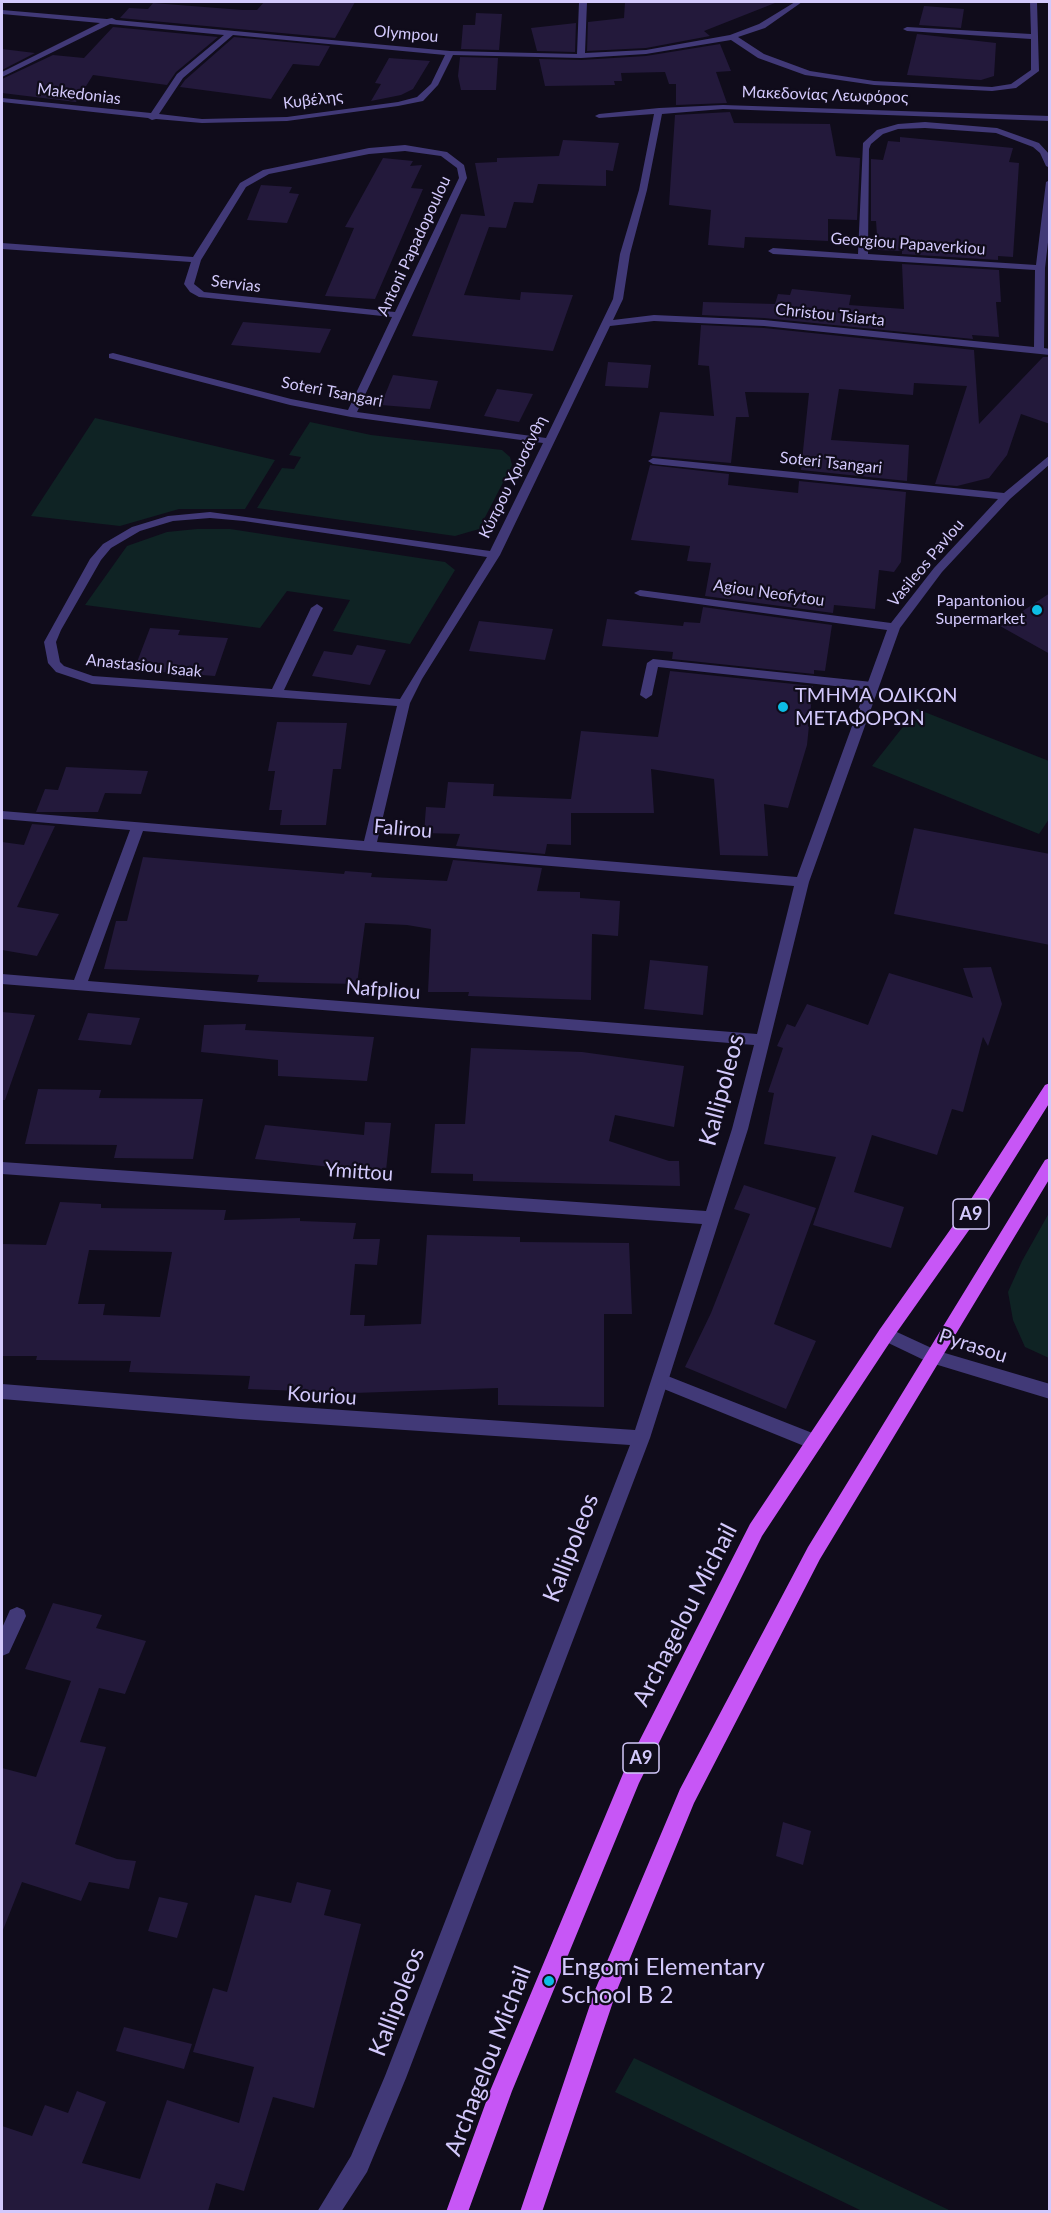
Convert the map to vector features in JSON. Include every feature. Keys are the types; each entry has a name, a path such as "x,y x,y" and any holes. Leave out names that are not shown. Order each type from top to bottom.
{"main road":[{"name":"Archagelou Michail","path":"457,2211 501,2091 632,1776 756,1530 886,1334 968,1218 1050,1089"},
{"name":"A9","path":"531,2211 606,1990 687,1796 814,1553 934,1357 987,1264 1050,1164"}],"street":[{"path":"581,56 583,2"},
{"name":"Olympou","path":"2,12 112,20 450,53 581,56 646,52 732,37 762,26 799,2"},
{"path":"732,37 761,56 808,73 874,83 992,89 1013,86 1035,71 1034,2"},
{"path":"2,75 112,20"},
{"path":"907,29 1034,37"},
{"path":"152,118 180,76 231,33"},
{"name":"Κυβέλης","path":"152,118 202,122 272,121 410,102 427,94 450,53"},
{"name":"Makedonias","path":"2,100 152,118"},
{"name":"Μακεδονίας Λεωφόρος","path":"599,116 659,110 783,107 1050,119"},
{"name":"Κύπρου Χρυσάνθη","path":"369,846 404,703 416,679 494,555 618,299 625,254 644,190 659,110"},
{"path":"863,256 865,149 867,143 880,132 898,127 925,125 997,131 1036,145 1044,152 1050,166"},
{"name":"Antoni Papadopoulou","path":"243,185 256,175 283,167 387,149 421,149 444,154 461,167 464,178 351,414"},
{"path":"1044,352 1040,268 1050,182"},
{"name":"Servias","path":"243,185 196,260 189,284 202,295 398,315"},
{"path":"2,246 196,260"},
{"name":"Georgiou Papaverkiou","path":"773,251 1040,268"},
{"name":"Christou Tsiarta","path":"608,323 654,318 764,323 1044,352"},
{"name":"Soteri Tsangari","path":"113,356 290,402 351,414 548,441"},
{"name":"Soteri Tsangari","path":"653,461 1006,497"},
{"name":"Vasileos Pavlou","path":"802,882 894,627 938,570 1006,497 1047,462"},
{"name":"Anastasiou Isaak","path":"404,703 92,680 72,675 54,663 50,648 52,635 96,559 107,546 136,529 172,518 210,515 244,518 494,555"},
{"name":"Agiou Neofytou","path":"640,593 894,627"},
{"path":"276,694 317,608"},
{"path":"646,695 653,663 872,686"},
{"name":"Falirou","path":"2,815 802,882"},
{"path":"79,986 138,827"},
{"name":"Kallipoleos","path":"328,2211 359,2164 395,2078 641,1438 713,1218 802,882"},
{"name":"Nafpliou","path":"2,979 762,1040"},
{"name":"Ymittou","path":"2,1168 713,1218"},
{"name":"Pyrasou","path":"886,1334 934,1357 1050,1392"},
{"path":"660,1380 814,1442"},
{"name":"Kouriou","path":"2,1391 240,1411 641,1438"},
{"path":"2,1647 16,1616"}],"green space":[{"path":"95,418 275,460 245,509 179,509 120,526 31,516"},
{"path":"310,422 371,435 502,450 510,457 512,465 479,529 455,536 257,508 282,468 294,469 301,457 289,455"},
{"path":"230,529 445,562 455,570 410,644 333,631 350,600 287,591 260,628 85,605 127,546 167,532"},
{"path":"917,709 1049,761 1049,819 1039,834 872,766"},
{"path":"1049,1213 1050,1358 1025,1347 1013,1320 1008,1292 1022,1261"},
{"path":"634,2058 951,2211 862,2211 615,2092"}],"building":[{"path":"264,2 355,2 335,38 120,18 129,8 148,9 153,3 257,10"},
{"path":"625,2 775,3 704,31 710,36 646,48 587,51 588,22 624,18"},
{"path":"924,6 964,9 961,28 919,25"},
{"path":"476,13 502,14 499,50 461,49 463,25 475,25"},
{"path":"576,23 575,52 537,51 531,28"},
{"path":"113,27 218,37 176,72 167,85 93,75 76,102 2,93 2,79 53,55 84,58"},
{"path":"917,34 996,43 994,76 981,80 907,75"},
{"path":"234,37 330,46 319,66 293,64 271,99 180,87"},
{"path":"720,44 731,71 716,72 727,103 676,105 676,84 669,84 665,72 621,73 622,81 614,81 615,85 545,86 539,59 581,60 646,56"},
{"path":"2,49 35,53 2,70"},
{"path":"460,57 498,58 496,90 461,90 458,76"},
{"path":"389,58 430,61 413,89 401,95 371,101 381,84 375,83"},
{"path":"730,112 734,123 830,124 836,156 860,158 857,220 828,219 828,241 745,237 744,248 708,245 711,210 669,205 675,115"},
{"path":"900,137 1013,148 1009,162 1019,163 1013,257 998,256 998,260 902,254 902,251 878,250 876,221 871,221 871,159 883,160 888,141 900,142"},
{"path":"563,140 619,143 613,171 606,170 606,186 538,184 533,203 514,202 506,228 489,227 464,295 520,300 521,292 573,295 553,351 412,336 461,214 485,216 475,163 497,162 497,158 559,156"},
{"path":"383,158 413,161 410,166 422,165 411,188 423,189 375,299 325,296 354,228 345,227"},
{"path":"261,185 292,187 289,193 299,194 287,223 247,220"},
{"path":"902,264 999,270 1001,302 996,302 999,337 972,335 973,339 764,318 702,315 703,302 775,304 778,294 790,295 792,289 851,295 849,305 904,309"},
{"path":"243,322 331,329 320,353 231,345"},
{"path":"701,325 764,328 974,350 979,424 1043,357 1050,357 1050,424 1021,414 1007,455 989,478 957,486 935,484 967,386 914,383 913,395 839,389 831,440 909,445 907,481 801,470 809,393 745,392 749,417 736,417 731,463 651,456 660,412 714,416 709,366 698,365"},
{"path":"608,362 651,365 648,388 605,386"},
{"path":"393,375 438,381 430,409 381,405"},
{"path":"497,389 533,394 519,422 484,416"},
{"path":"650,465 729,474 728,485 798,493 799,481 906,492 901,562 894,572 879,570 875,609 834,605 833,613 705,596 711,563 687,561 690,546 631,540"},
{"name":"Papantoniou Supermarket","path":"1050,593 1050,654 1000,626"},
{"path":"703,607 832,625 825,671 814,670 814,674 672,659 673,652 602,646 607,619 683,626 684,622 700,623"},
{"path":"479,621 553,629 545,660 469,651"},
{"path":"150,628 180,630 178,635 228,638 215,676 134,670"},
{"path":"357,645 386,650 370,685 312,676 324,651 352,655"},
{"path":"670,671 813,686 807,745 788,808 764,804 768,856 720,855 714,779 651,769 654,813 571,813 571,845 547,844 545,854 456,846 460,834 424,833 426,807 445,808 448,782 494,784 493,796 571,799 581,731 658,737"},
{"path":"277,722 347,723 341,769 333,769 326,825 280,825 282,810 269,810 275,771 268,771"},
{"path":"66,767 148,771 141,794 105,793 98,812 36,812 45,789 58,790"},
{"path":"32,824 55,826 17,907 59,914 37,956 2,950 2,842 24,845"},
{"path":"914,828 1050,854 1050,945 894,914"},
{"path":"143,857 344,874 345,871 372,873 371,877 447,881 453,860 542,868 537,891 580,892 580,898 620,901 618,936 592,934 591,1000 468,996 469,992 428,992 431,929 407,925 365,923 357,984 257,982 259,975 104,969 116,921 127,921"},
{"path":"650,960 708,966 703,1015 644,1009"},
{"path":"991,967 1002,1004 988,1046 983,1037 963,1112 952,1109 937,1155 872,1135 854,1192 904,1207 891,1248 813,1225 836,1157 764,1144 774,1093 768,1092 783,1048 777,1046 787,1024 795,1027 807,1004 868,1025 889,973 973,998 963,968"},
{"path":"2,1012 35,1015 5,1100 2,1100"},
{"path":"88,1013 140,1018 131,1045 78,1040"},
{"path":"246,1024 245,1030 374,1037 367,1081 278,1076 278,1060 201,1052 204,1025"},
{"path":"471,1048 582,1052 684,1066 674,1127 615,1115 609,1141 669,1161 679,1161 680,1186 473,1181 473,1174 431,1173 435,1124 465,1124"},
{"path":"38,1089 101,1090 99,1098 203,1099 193,1159 114,1158 117,1145 25,1144"},
{"path":"365,1122 391,1123 385,1180 359,1179 360,1170 255,1159 265,1125 364,1135"},
{"path":"744,1185 816,1208 774,1324 816,1341 786,1409 685,1367 711,1313 750,1214 734,1209"},
{"path":"60,1202 101,1204 101,1208 226,1210 224,1220 300,1218 300,1221 356,1223 353,1239 380,1239 377,1265 355,1264 350,1315 365,1315 364,1326 421,1324 427,1235 520,1237 520,1242 629,1243 632,1314 604,1314 604,1407 498,1405 498,1388 354,1393 248,1389 250,1376 129,1372 131,1361 36,1360 37,1356 2,1356 2,1244 46,1245","holes":["89,1250 172,1252 160,1317 103,1315 105,1304 78,1304"]},
{"path":"53,1603 102,1615 96,1628 146,1641 125,1694 99,1688 80,1742 106,1747 75,1844 117,1859 136,1861 129,1889 89,1882 81,1901 22,1882 3,1930 2,1768 36,1777 71,1681 25,1669"},
{"path":"783,1822 811,1831 803,1865 776,1856"},
{"path":"297,1882 331,1890 324,1915 361,1924 314,2108 273,2097 244,2191 216,2183 208,2211 2,2211 2,2126 32,2136 45,2105 68,2113 77,2091 106,2102 82,2163 140,2179 167,2100 239,2123 254,2067 193,2052 213,1988 227,1992 255,1895 291,1903"},
{"path":"159,1897 188,1903 177,1938 148,1931"},
{"path":"124,2027 192,2044 184,2069 116,2051"}],"place":[{"name":"Papantoniou Supermarket","path":"1037,610"},
{"name":"ΤΜΗΜΑ ΟΔΙΚΩΝ ΜΕΤΑΦΟΡΩΝ","path":"783,707"},
{"name":"Engomi Elementary School B 2","path":"549,1981"}]}
